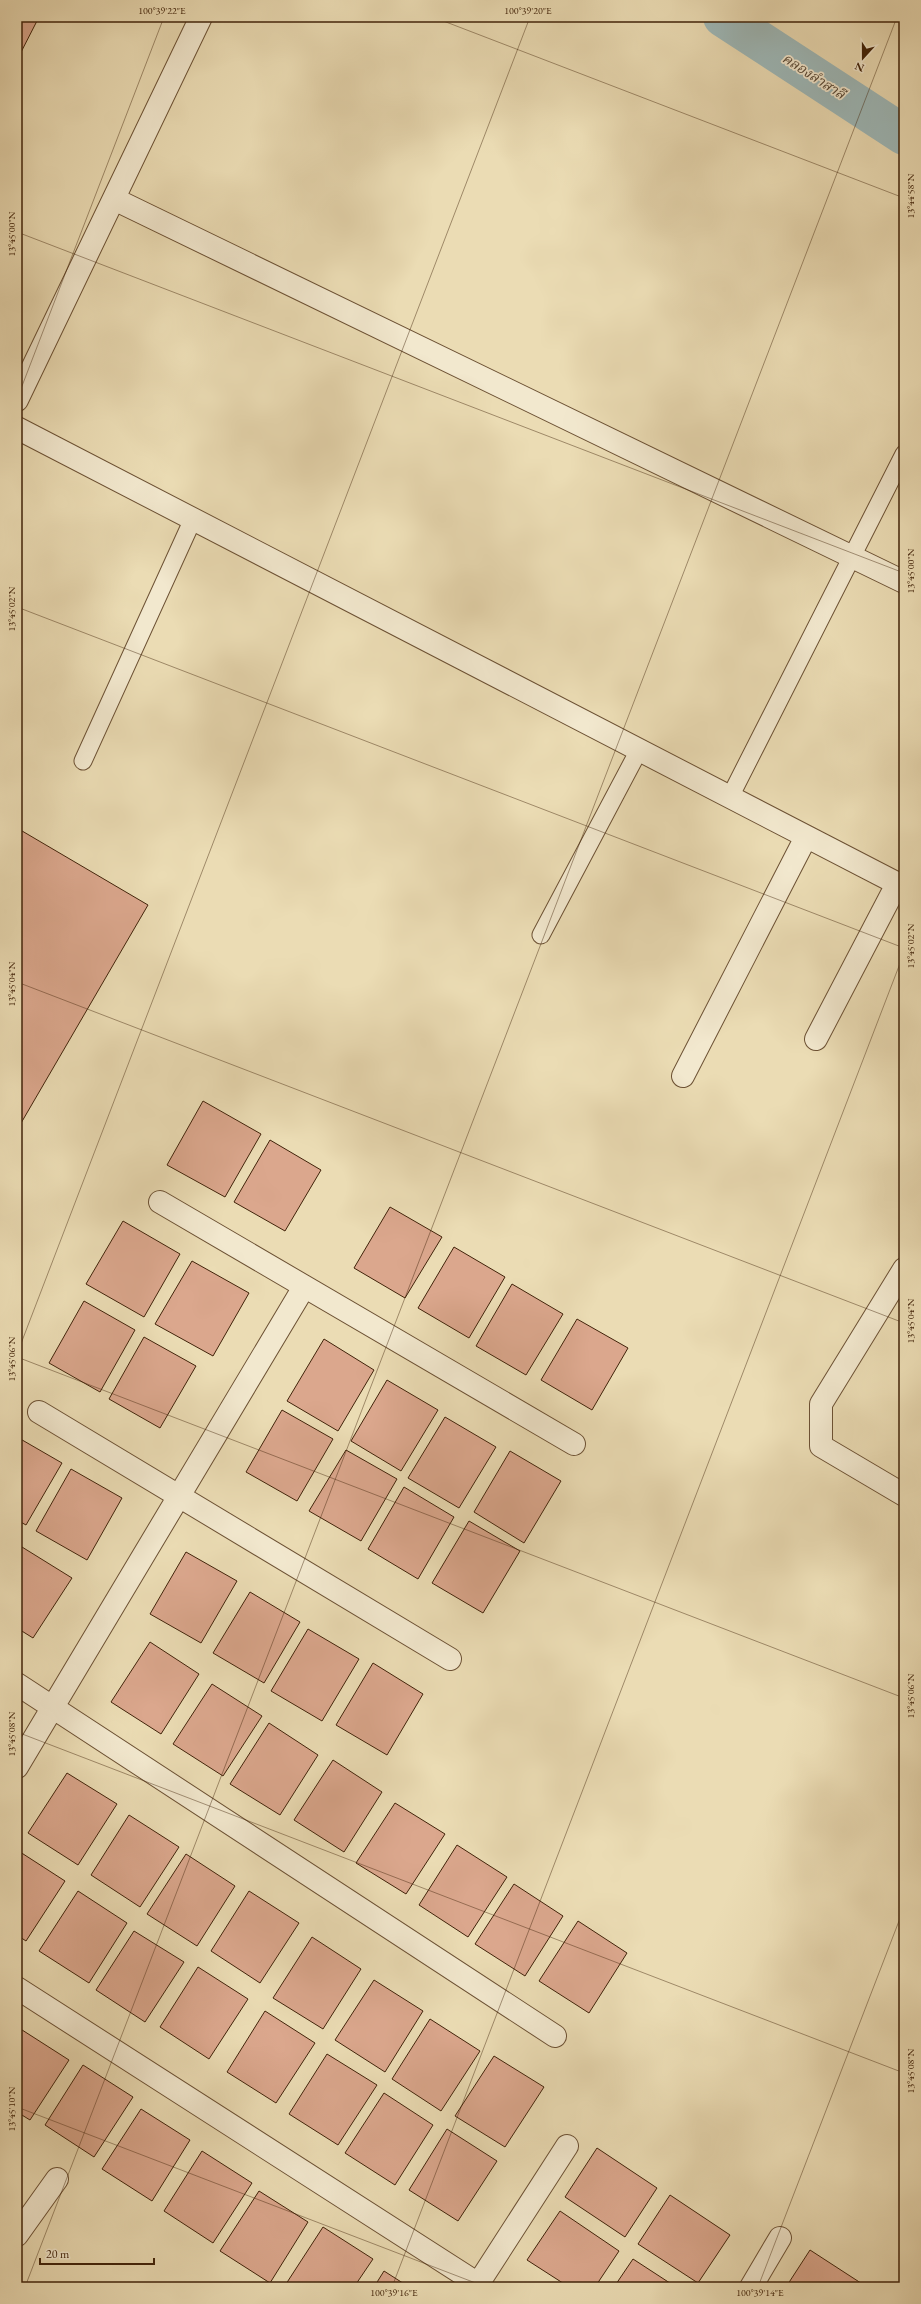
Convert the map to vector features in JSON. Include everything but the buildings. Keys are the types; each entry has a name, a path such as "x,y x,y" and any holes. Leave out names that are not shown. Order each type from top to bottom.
{"street":[{"path":"17,400 200,17"},
{"path":"114,199 904,582"},
{"path":"17,428 900,885 816,1039"},
{"path":"683,1076 806,837"},
{"path":"160,1202 574,1444"},
{"path":"904,1269 821,1404 821,1446 904,1495"},
{"path":"17,1767 304,1287"},
{"path":"39,1412 450,1659"},
{"path":"17,1684 555,2036"},
{"path":"17,1988 480,2286 567,2146"},
{"path":"17,2235 57,2179"},
{"path":"751,2287 780,2238"}],"lane":[{"path":"730,797 904,454"},
{"path":"83,761 193,519"},
{"path":"540,935 639,750"}],"waterway":[{"name":"คลองลำสาลี","path":"723,17 904,135"}]}
